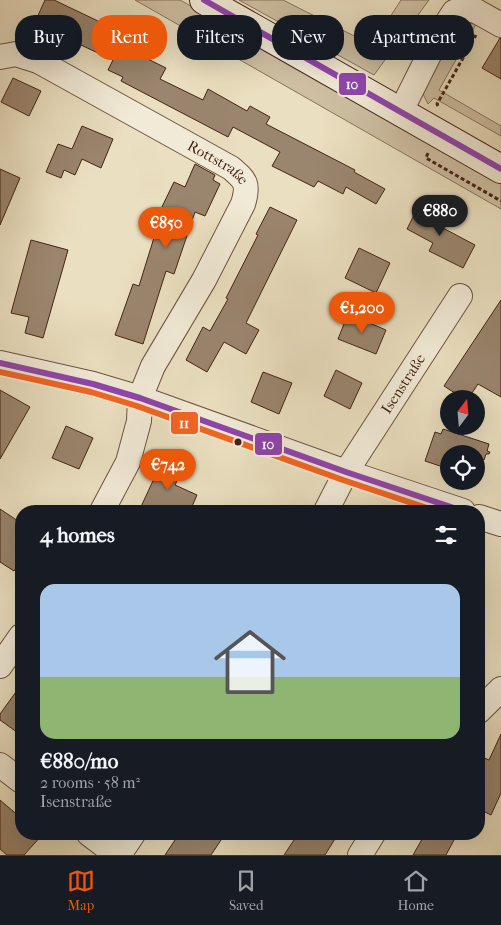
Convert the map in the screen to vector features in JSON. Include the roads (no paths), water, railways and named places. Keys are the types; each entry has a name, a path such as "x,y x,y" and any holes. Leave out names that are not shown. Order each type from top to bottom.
{"main road":[{"path":"204,0 501,169"}],"street":[{"path":"401,111 439,35 454,12 463,8 476,11 501,25"},
{"name":"Rottstraße","path":"0,57 16,54 38,61 231,168 242,177 246,184 243,204 204,280 153,366 140,398"},
{"name":"Isenstraße","path":"329,505 346,472 460,296"},
{"path":"0,363 93,384 140,398 346,472 445,505"},
{"path":"105,505 128,462 139,422 140,398"},
{"path":"485,518 501,524"},
{"path":"0,666 15,645"},
{"path":"485,705 501,688"},
{"path":"0,764 15,776"},
{"path":"102,848 120,840"},
{"path":"360,855 369,840"}]}
